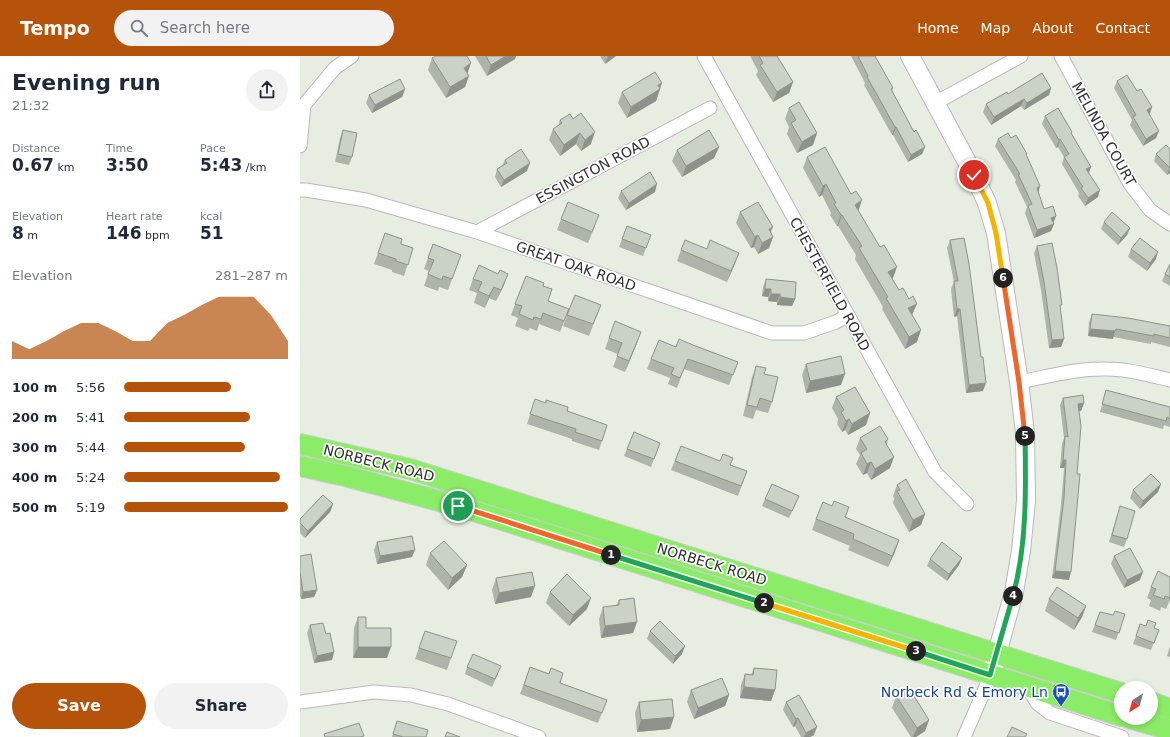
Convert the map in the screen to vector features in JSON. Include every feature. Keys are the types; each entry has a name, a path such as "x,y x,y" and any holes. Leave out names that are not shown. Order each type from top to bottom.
{"main road":[{"path":"910,56 988,203 996,233 1019,382 1025,433 1026,501 1021,551 1014,592 990,675"},
{"name":"NORBECK ROAD","path":"300,444 410,469 1114,691"},
{"name":"NORBECK ROAD","path":"300,466 345,476 458,506 1114,714"},
{"path":"1158,704 1170,708"},
{"path":"1153,725 1170,730"}],"street":[{"path":"300,146 302,100 335,68 352,56"},
{"name":"CHESTERFIELD ROAD","path":"704,56 935,472 967,504"},
{"path":"935,103 1021,56"},
{"name":"MELINDA COURT","path":"1061,56 1130,184 1150,210 1170,224"},
{"name":"ESSINGTON ROAD","path":"477,232 710,108"},
{"name":"GREAT OAK ROAD","path":"300,190 366,200 477,232 772,333 804,333 836,322 848,315"},
{"path":"1019,382 1083,370 1107,369 1139,372 1170,380"},
{"path":"964,737 990,675"},
{"path":"1027,686 1037,703 1050,713 1122,737"},
{"path":"300,702 374,692 411,695 448,704 539,737"}],"building":[{"path":"436,56 467,56 471,63 464,68 469,76 450,87 432,58"},
{"path":"486,56 506,56 491,65"},
{"path":"759,56 777,56 793,82 777,92 760,65 763,63"},
{"path":"858,56 875,56 893,88 891,89 914,132 916,130 925,147 911,155 867,77 868,76"},
{"path":"655,72 662,83 658,85 660,89 631,107 622,92"},
{"path":"1042,73 1051,88 1027,103 1024,99 994,117 986,104 1007,92 1008,94"},
{"path":"1127,75 1137,91 1141,89 1152,107 1147,110 1159,131 1146,139 1133,117 1136,115 1117,81"},
{"path":"400,79 405,89 375,105 369,95"},
{"path":"799,102 817,133 802,142 791,123 796,120 789,108"},
{"path":"1058,108 1091,167 1086,169 1100,190 1088,198 1081,188 1083,187 1064,157 1069,154 1045,116"},
{"path":"581,113 595,132 585,140 580,133 564,145 553,129 562,123 560,120 570,114 573,119"},
{"path":"343,130 357,133 352,157 338,154"},
{"path":"709,130 719,147 686,166 677,150"},
{"path":"1008,133 1011,138 1016,135 1027,154 1040,186 1037,188 1044,209 1053,206 1056,216 1051,218 1054,224 1037,230 1028,206 1032,204 1018,174 1020,174 998,139"},
{"path":"1166,145 1170,149 1170,168 1156,154"},
{"path":"825,147 851,194 856,191 862,200 855,205 880,247 884,245 897,267 888,272 899,290 903,288 909,299 913,296 917,304 908,308 921,330 909,337 886,298 888,297 859,248 862,246 834,204 836,203 826,184 823,186 807,157"},
{"path":"521,149 530,163 504,180 497,169 507,163 505,160"},
{"path":"650,172 657,184 629,203 621,191"},
{"path":"568,202 599,215 592,232 561,219"},
{"path":"758,202 773,227 769,229 773,237 762,243 758,235 755,237 740,212"},
{"path":"1112,212 1130,228 1121,238 1104,222"},
{"path":"627,226 651,235 646,248 622,239"},
{"path":"385,233 402,239 401,244 413,248 408,265 378,253"},
{"path":"964,238 986,383 969,385 960,309 957,309 954,281 958,281 950,240"},
{"path":"1140,238 1158,252 1150,263 1131,249"},
{"path":"685,240 707,249 710,240 739,253 731,271 681,250"},
{"path":"1052,243 1062,305 1060,305 1064,339 1052,340 1044,282 1037,246"},
{"path":"433,244 461,255 452,279 443,276 442,280 428,274 434,260 428,258"},
{"path":"1170,264 1170,277 1165,274"},
{"path":"479,265 498,274 500,270 508,274 501,290 494,287 489,296 478,291 482,282 473,279"},
{"path":"526,276 544,283 543,286 552,289 548,301 569,309 564,321 543,313 541,319 534,317 533,320 519,314 522,306 515,304"},
{"path":"766,279 796,282 795,299 780,297 780,294 771,294 771,289 765,289"},
{"path":"575,295 601,305 593,324 567,315"},
{"path":"1092,314 1128,318 1170,326 1170,338 1154,334 1154,336 1116,329 1115,331 1090,329"},
{"path":"615,321 641,332 629,361 617,356 622,343 609,338"},
{"path":"679,339 738,362 733,375 688,359 680,378 671,374 674,368 651,359 659,340 676,347"},
{"path":"841,356 845,374 810,381 806,364"},
{"path":"756,366 766,368 764,374 778,377 772,402 760,398 757,407 747,405"},
{"path":"855,387 870,413 852,424 849,419 846,421 841,412 844,410 836,397"},
{"path":"1106,390 1170,407 1170,419 1167,417 1166,421 1102,404"},
{"path":"1083,395 1084,403 1078,404 1081,426 1077,474 1080,474 1071,572 1055,571 1064,498 1066,460 1063,460 1065,436 1068,437 1063,398"},
{"path":"535,399 546,403 546,400 568,407 567,411 607,425 602,441 575,432 576,429 530,414"},
{"path":"880,426 888,439 885,442 894,457 875,469 871,462 867,464 861,453 867,449 860,438"},
{"path":"634,432 660,443 654,459 627,449"},
{"path":"681,446 720,461 723,454 733,458 730,465 747,471 741,486 675,461"},
{"path":"1151,474 1161,484 1143,501 1133,490"},
{"path":"906,479 925,514 913,520 897,491 900,490 897,485"},
{"path":"772,484 799,496 792,511 765,499"},
{"path":"323,495 333,504 308,531 300,523 300,519"},
{"path":"834,501 849,507 845,517 899,540 892,556 853,539 854,534 816,519 823,502 832,506"},
{"path":"1120,506 1135,511 1127,539 1112,535"},
{"path":"412,536 415,550 380,556 377,542"},
{"path":"444,541 467,565 452,578 430,553"},
{"path":"942,542 962,558 949,574 930,559"},
{"path":"1130,548 1143,572 1127,580 1114,556"},
{"path":"311,554 317,590 303,592 300,572 300,556"},
{"path":"1158,571 1170,577 1170,598 1165,596 1164,599 1153,595 1156,589 1151,587"},
{"path":"532,572 535,586 499,593 496,578"},
{"path":"567,574 591,598 573,615 550,592"},
{"path":"1057,587 1086,606 1078,618 1049,599"},
{"path":"634,598 637,622 605,626 603,607 619,605 619,600"},
{"path":"1115,611 1125,614 1119,633 1095,625 1100,612 1113,615"},
{"path":"358,617 366,617 366,628 391,628 391,647 358,647"},
{"path":"1148,620 1156,623 1154,628 1159,630 1154,643 1136,636 1140,624 1146,626"},
{"path":"660,621 685,646 675,656 650,631"},
{"path":"323,623 326,634 330,633 334,652 317,656 310,625"},
{"path":"425,631 457,641 451,658 419,648"},
{"path":"473,654 501,666 495,679 467,667"},
{"path":"530,667 549,674 551,668 563,673 560,683 607,700 602,713 524,685"},
{"path":"754,668 777,670 775,690 744,687 745,674 753,675"},
{"path":"722,678 729,695 698,708 691,690"},
{"path":"909,688 929,720 917,728 896,696"},
{"path":"799,695 817,727 806,733 798,718 796,719 786,702"},
{"path":"672,699 674,717 641,720 639,702"},
{"path":"397,721 428,730 426,737 403,737 393,734"},
{"path":"359,723 364,736 325,737 324,734"},
{"path":"1012,727 1027,734 1025,737 1007,737"},
{"path":"447,732 460,737 445,737"}],"place":[{"name":"Norbeck Rd & Emory Ln","path":"1061,707"}],"route":[{"path":"458,506 990,675 1014,592 1021,551 1026,501 1025,433 1019,382 996,233 988,203 974,175"}]}
